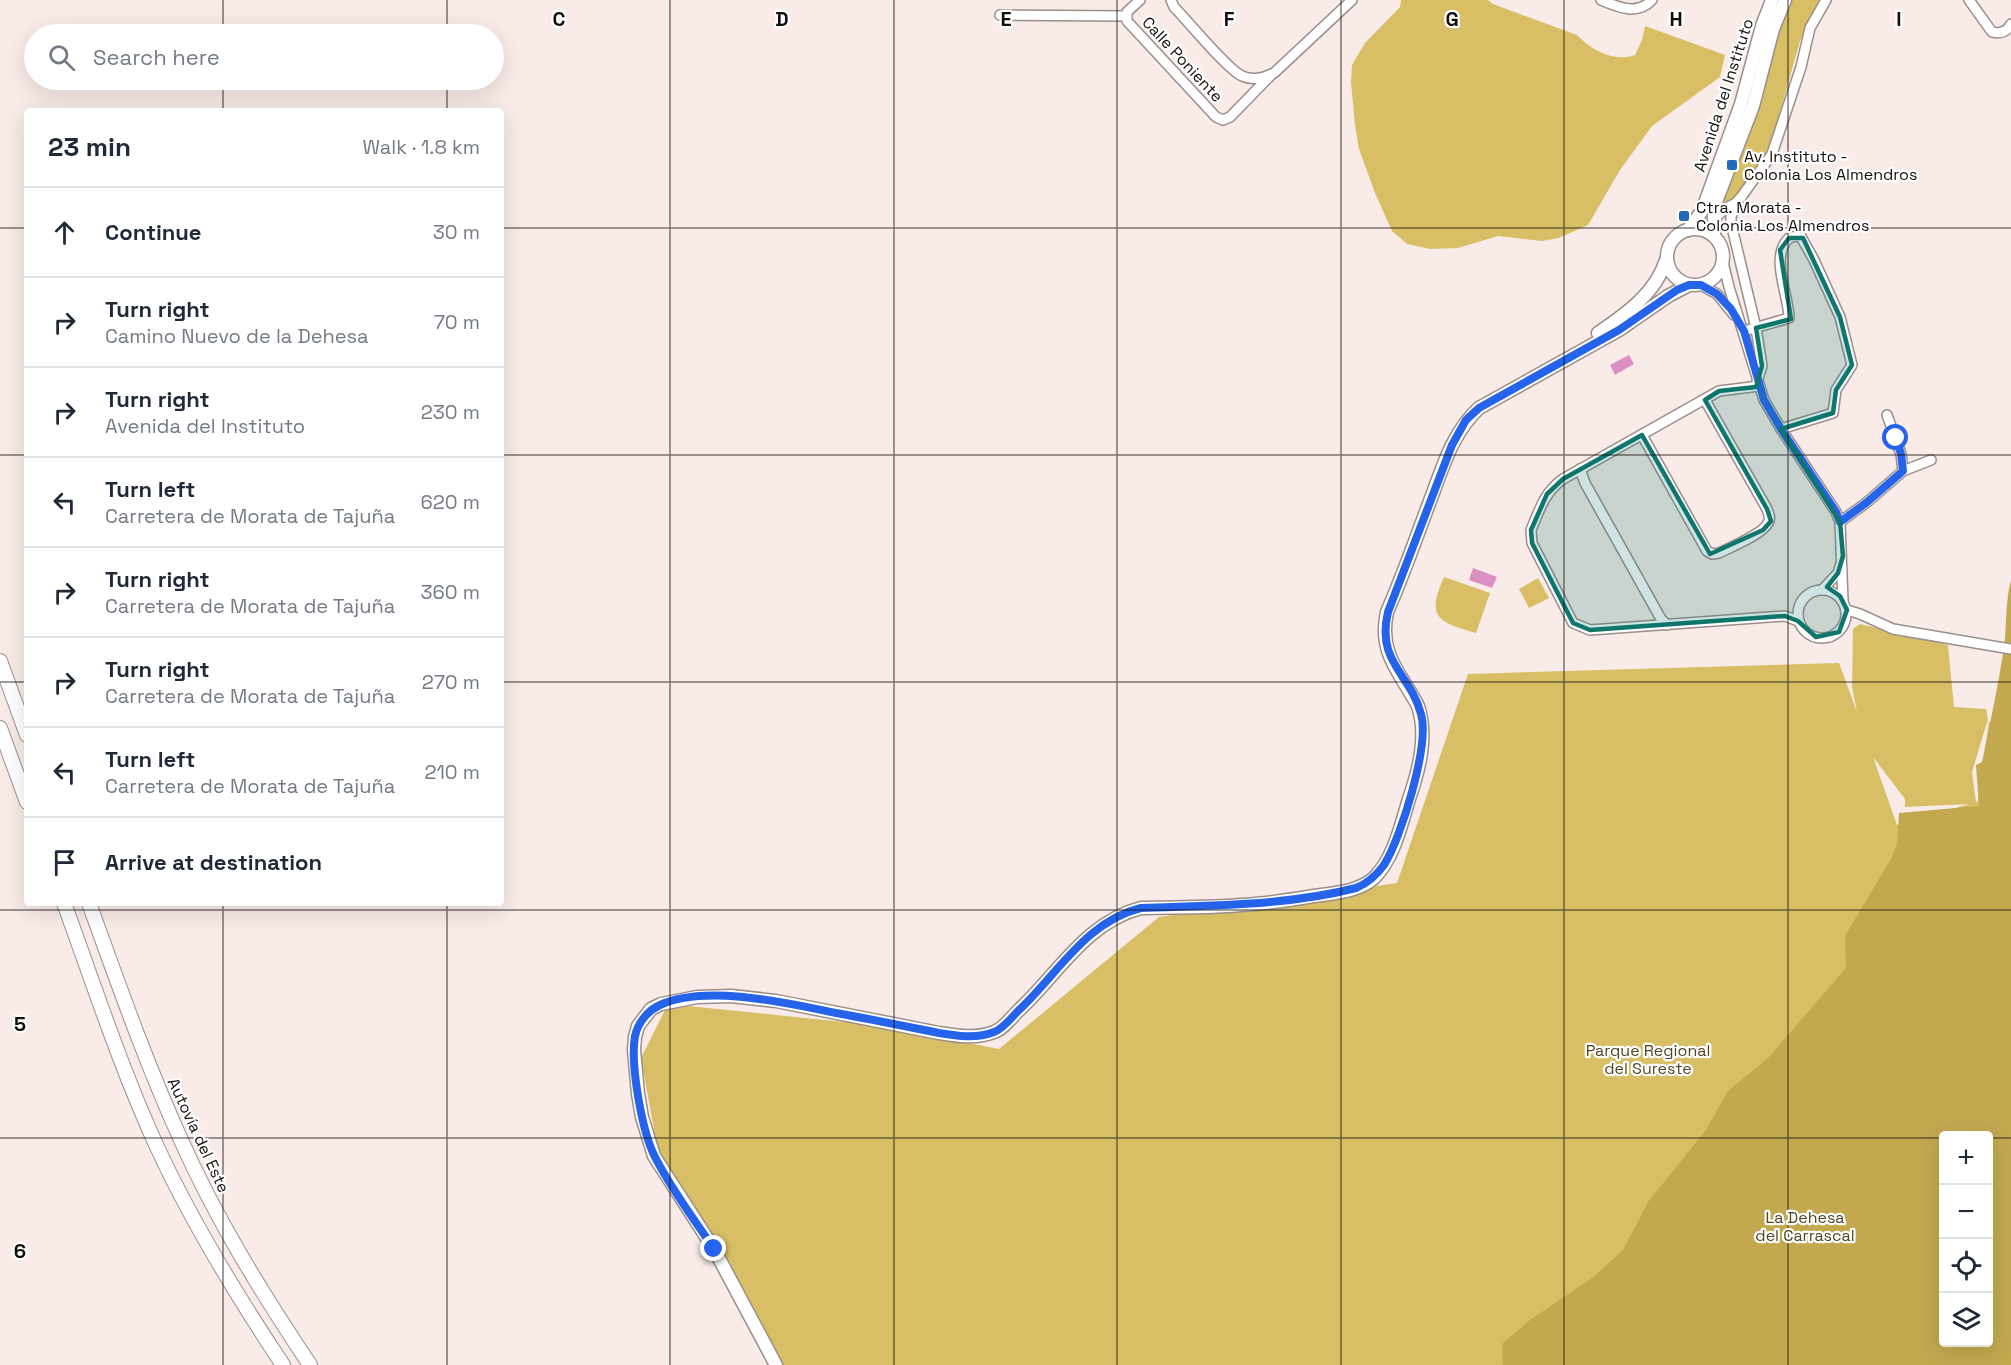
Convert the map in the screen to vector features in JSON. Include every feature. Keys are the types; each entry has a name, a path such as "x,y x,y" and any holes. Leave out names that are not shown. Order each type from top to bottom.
{"highway":[{"path":"0,661 24,727"},
{"path":"0,728 24,794"},
{"path":"65,906 120,1055 158,1149 205,1240 283,1365"},
{"name":"Autovía del Este","path":"89,906 142,1050 181,1142 227,1232 279,1319 310,1365"}],"main road":[{"name":"Avenida del Instituto","path":"1688,230 1702,212 1741,104 1762,26 1772,0"},
{"name":"Avenida del Instituto","path":"1714,236 1714,207 1753,106 1773,29 1785,0"},
{"path":"776,1365 714,1249 650,1147 642,1117 635,1058 635,1037 644,1017 651,1009 674,1000 697,997 749,997 939,1033 958,1036 983,1035 997,1031 1004,1025 1097,929 1107,921 1129,911 1141,908 1260,903 1344,891 1365,884 1380,871 1392,849 1411,793 1422,743 1423,728 1418,706 1385,646 1384,634 1388,612 1452,445 1466,420 1479,408 1619,330 1668,296 1711,281 1719,273 1723,262 1723,252 1714,236 1701,230 1688,230 1673,239 1668,247 1662,273 1648,293 1613,323 1555,365"},
{"path":"1666,259 1674,277 1695,285"}],"street":[{"name":"Calle Poniente","path":"1140,0 1127,12 1127,21 1216,117 1223,120 1230,117 1274,73"},
{"path":"1171,0 1174,7 1236,73 1254,79 1264,78 1274,73 1352,0"},
{"path":"1601,0 1622,9 1648,4 1652,0"},
{"path":"1758,384 1762,366 1756,328 1731,217 1736,202 1772,154 1801,67 1810,28 1826,0"},
{"path":"1969,0 1992,32 2004,32 2011,24"},
{"name":"Calle Poniente","path":"1000,15 1126,16"},
{"path":"1714,220 1724,209 1736,202"},
{"path":"1744,331 1790,318 1783,288 1780,250 1789,238 1800,235 1815,260 1840,316 1852,365 1836,390 1833,413 1781,429"},
{"path":"1723,262 1764,400 1836,512 1840,522 1845,605 1844,626 1833,636 1824,638 1808,634 1802,628 1797,612 1803,598 1815,590 1823,589 1833,591 1845,605 1860,614 1893,629 2011,649"},
{"path":"1695,285 1717,294 1731,309 1744,331"},
{"path":"1758,384 1719,392 1554,484 1547,494 1532,530 1532,543 1573,623 1590,630 1785,616 1798,621"},
{"path":"1642,435 1707,551 1712,554 1719,553 1763,530 1770,518 1767,509 1705,400"},
{"path":"1887,415 1901,454 1903,471"},
{"path":"1840,522 1903,471 1931,460"},
{"path":"1580,469 1585,483 1661,619 1667,625"},
{"path":"1823,589 1838,573 1843,556"}],"highlighted area":[{"path":"1789,238 1803,238 1840,317 1852,365 1836,390 1833,413 1781,429 1840,522 1843,556 1838,573 1827,587 1840,596 1847,610 1839,632 1816,637 1798,621 1785,616 1590,630 1573,623 1532,543 1531,530 1547,494 1563,479 1642,435 1710,554 1763,530 1771,521 1767,509 1705,400 1719,391 1756,387 1762,366 1756,328 1791,319 1780,250"}],"green space":[{"path":"1401,0 1488,0 1493,4 1577,35 1589,46 1611,56 1635,55 1645,26 1725,55 1720,77 1652,126 1620,170 1588,225 1559,238 1542,241 1498,236 1458,248 1430,249 1407,244 1392,231 1359,149 1355,125 1351,82 1352,65 1365,43 1400,7"},
{"path":"1789,0 1821,0 1800,41 1769,147 1757,169 1738,195 1719,211"},
{"path":"1444,577 1490,593 1476,633 1452,625 1439,616 1436,601"},
{"path":"1538,578 1549,598 1529,608 1519,589"},
{"name":"La Dehesa del Carrascal","path":"2011,580 2011,1365 1503,1365 1502,1344 1530,1320 1592,1278 1623,1250 1648,1202 1706,1130 1728,1091 1769,1057 1846,968 1845,936 1891,859 1897,844 1899,813 1979,806 1976,765 1982,762 1997,691 2004,648"},
{"name":"Parque Regional del Sureste","path":"1860,624 1948,645 1954,707 1986,709 1988,719 1972,772 1976,802 1978,801 1989,721 2011,735 2011,1365 775,1365 661,1168 641,1058 668,1004 874,1025 999,1049 1159,917 1397,883 1468,674 1839,663 1857,712 1852,687 1853,629","holes":["1873,757 1905,799 1905,807 1969,804 1897,825"]}],"shaded area":[{"path":"1629,355 1634,364 1615,375 1610,365"},
{"path":"1473,568 1497,577 1492,588 1469,580"}],"place":[{"name":"Av. Instituto - Colonia Los Almendros","path":"1732,165"},
{"name":"Ctra. Morata - Colonia Los Almendros","path":"1684,216"}],"route":[{"path":"714,1249 663,1171 647,1138 642,1117 634,1050 638,1026 651,1009 674,1000 697,997 749,997 939,1033 958,1036 983,1035 997,1031 1033,997 1097,929 1107,921 1129,911 1141,908 1242,905 1344,891 1365,884 1380,871 1392,849 1411,793 1419,762 1423,728 1418,706 1385,646 1385,624 1452,445 1466,420 1479,408 1619,330 1677,290 1689,285 1701,285 1717,294 1731,309 1744,331 1764,400 1836,512 1840,522 1903,471 1896,438"}]}
